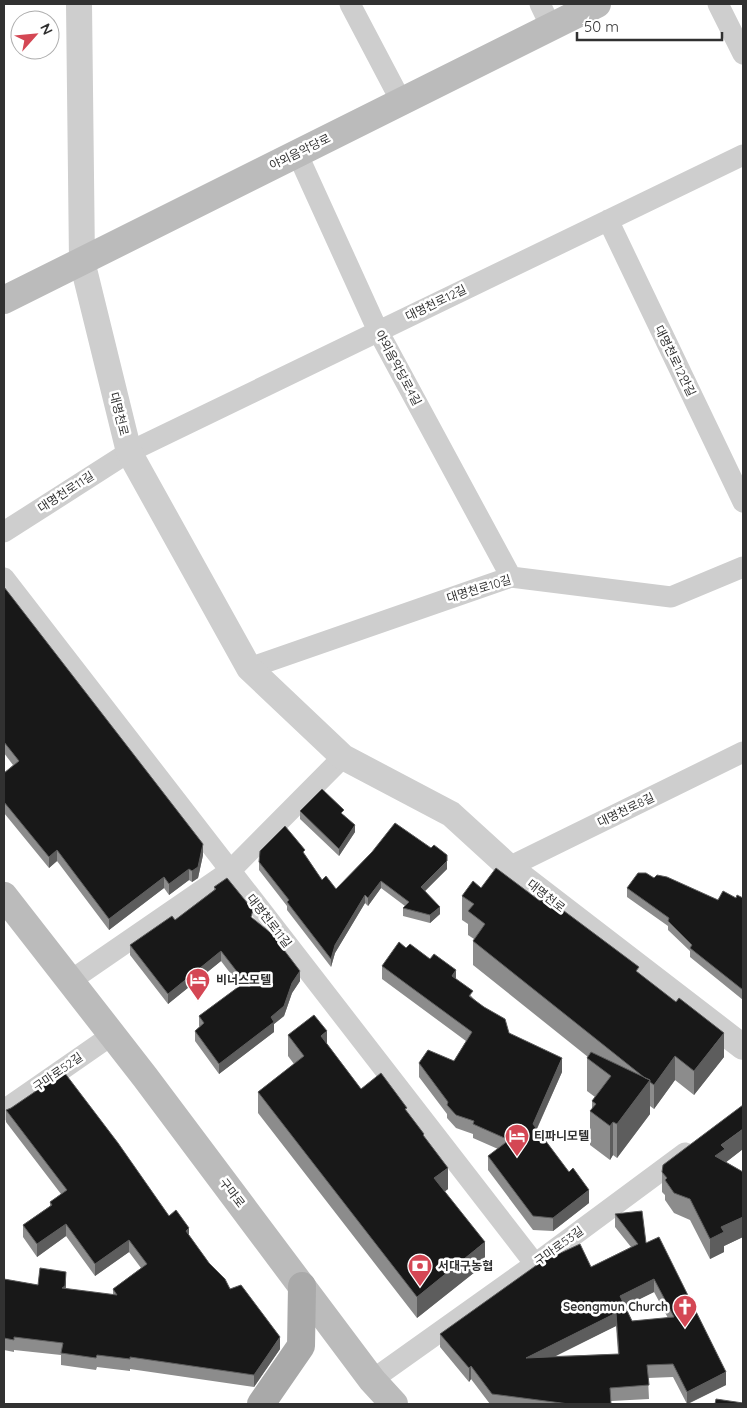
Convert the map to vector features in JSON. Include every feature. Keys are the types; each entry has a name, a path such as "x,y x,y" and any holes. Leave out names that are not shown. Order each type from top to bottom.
{"main road":[{"name":"야외음악당로","path":"4,300 401,101 546,15 597,4"},
{"name":"구마로","path":"4,896 112,1035 372,1380 394,1404"},
{"path":"261,1404 301,1346 302,1286"}],"street":[{"name":"대명천로","path":"79,4 82,261 129,452 250,668 343,757 451,814 510,867 743,1047"},
{"path":"350,4 401,101"},
{"path":"718,4 743,54"},
{"name":"야외음악당로4길","path":"297,154 378,332 511,577"},
{"name":"대명천로12길","path":"129,452 743,155"},
{"name":"대명천로12안길","path":"608,220 743,502"},
{"name":"대명천로11길","path":"4,532 129,452"},
{"name":"대명천로10길","path":"250,668 511,577 671,596 743,567"},
{"name":"대명천로11길","path":"4,578 535,1264"},
{"name":"대명천로8길","path":"510,867 743,752"},
{"path":"70,981 230,871 343,757"},
{"name":"구마로52길","path":"4,1110 112,1035"},
{"name":"구마로53길","path":"372,1380 535,1264 703,1140"}],"building":[{"path":"4,587 203,844 198,867 192,871 189,869 169,884 164,877 109,919 57,850 49,857 4,802 4,773 19,761 4,742"},
{"path":"322,789 344,810 341,813 355,825 339,849 300,811"},
{"path":"395,823 431,848 434,845 447,855 447,861 421,887 440,907 430,915 403,908 409,902 381,881 368,898 365,895 335,945 331,959 259,862 260,851 285,826 305,850 303,852 322,880 326,876 336,889 372,852"},
{"path":"496,868 540,901 544,896 639,967 636,971 676,1002 679,998 724,1033 694,1071 675,1056 654,1085 473,941 485,924 468,911 474,904 462,896 473,881 481,888"},
{"path":"638,873 646,873 654,878 657,875 667,877 718,900 723,891 736,898 737,895 743,898 743,990 690,948 692,945 668,921 669,918 627,888"},
{"path":"227,878 253,910 251,917 271,933 300,971 292,983 284,1006 271,1017 274,1022 219,1064 195,1031 204,1023 199,1016 245,982 221,951 168,994 130,945 172,916 175,920 216,889 214,887"},
{"path":"399,942 406,948 410,944 430,959 434,954 456,970 452,976 473,991 469,996 505,1019 509,1033 562,1058 533,1124 569,1172 573,1168 589,1190 553,1218 533,1216 488,1156 509,1140 473,1124 474,1121 456,1115 447,1105 448,1102 419,1063 428,1050 454,1061 472,1032 382,966"},
{"path":"314,1015 327,1031 321,1036 361,1089 381,1073 448,1168 434,1178 485,1242 417,1297 258,1092 304,1056 288,1035"},
{"path":"591,1052 650,1080 617,1124 613,1122 610,1126 590,1111 596,1104 592,1101 611,1076 587,1058"},
{"path":"64,1072 118,1143 169,1216 176,1210 189,1228 186,1231 209,1263 225,1279 230,1289 241,1285 280,1337 254,1375 130,1357 130,1359 97,1355 96,1358 61,1353 63,1343 14,1337 14,1340 4,1338 4,1279 38,1285 40,1268 66,1272 65,1286 62,1288 117,1295 113,1289 147,1264 129,1240 95,1264 66,1224 37,1244 23,1225 52,1205 50,1202 67,1190 6,1110"},
{"path":"743,1105 743,1129 721,1145 725,1149 715,1156 743,1172 743,1217 721,1227 724,1232 710,1239 690,1199 674,1193 665,1180 667,1178 662,1172 663,1165"},
{"path":"642,1211 646,1243 659,1237 726,1372 687,1392 673,1364 647,1365 649,1385 610,1388 611,1404 569,1404 492,1394 471,1366 469,1368 440,1334 541,1262 580,1244 591,1267 638,1244 615,1214","holes":["654,1279 674,1317 632,1321 620,1296","616,1313 619,1354 526,1358"]},
{"path":"716,1399 743,1403 743,1404 715,1404"}],"place":[{"name":"비너스모텔","path":"198,1001"},
{"name":"티파니모텔","path":"517,1157"},
{"name":"서대구농협","path":"420,1287"},
{"name":"Seongmun Church","path":"685,1328"}]}
